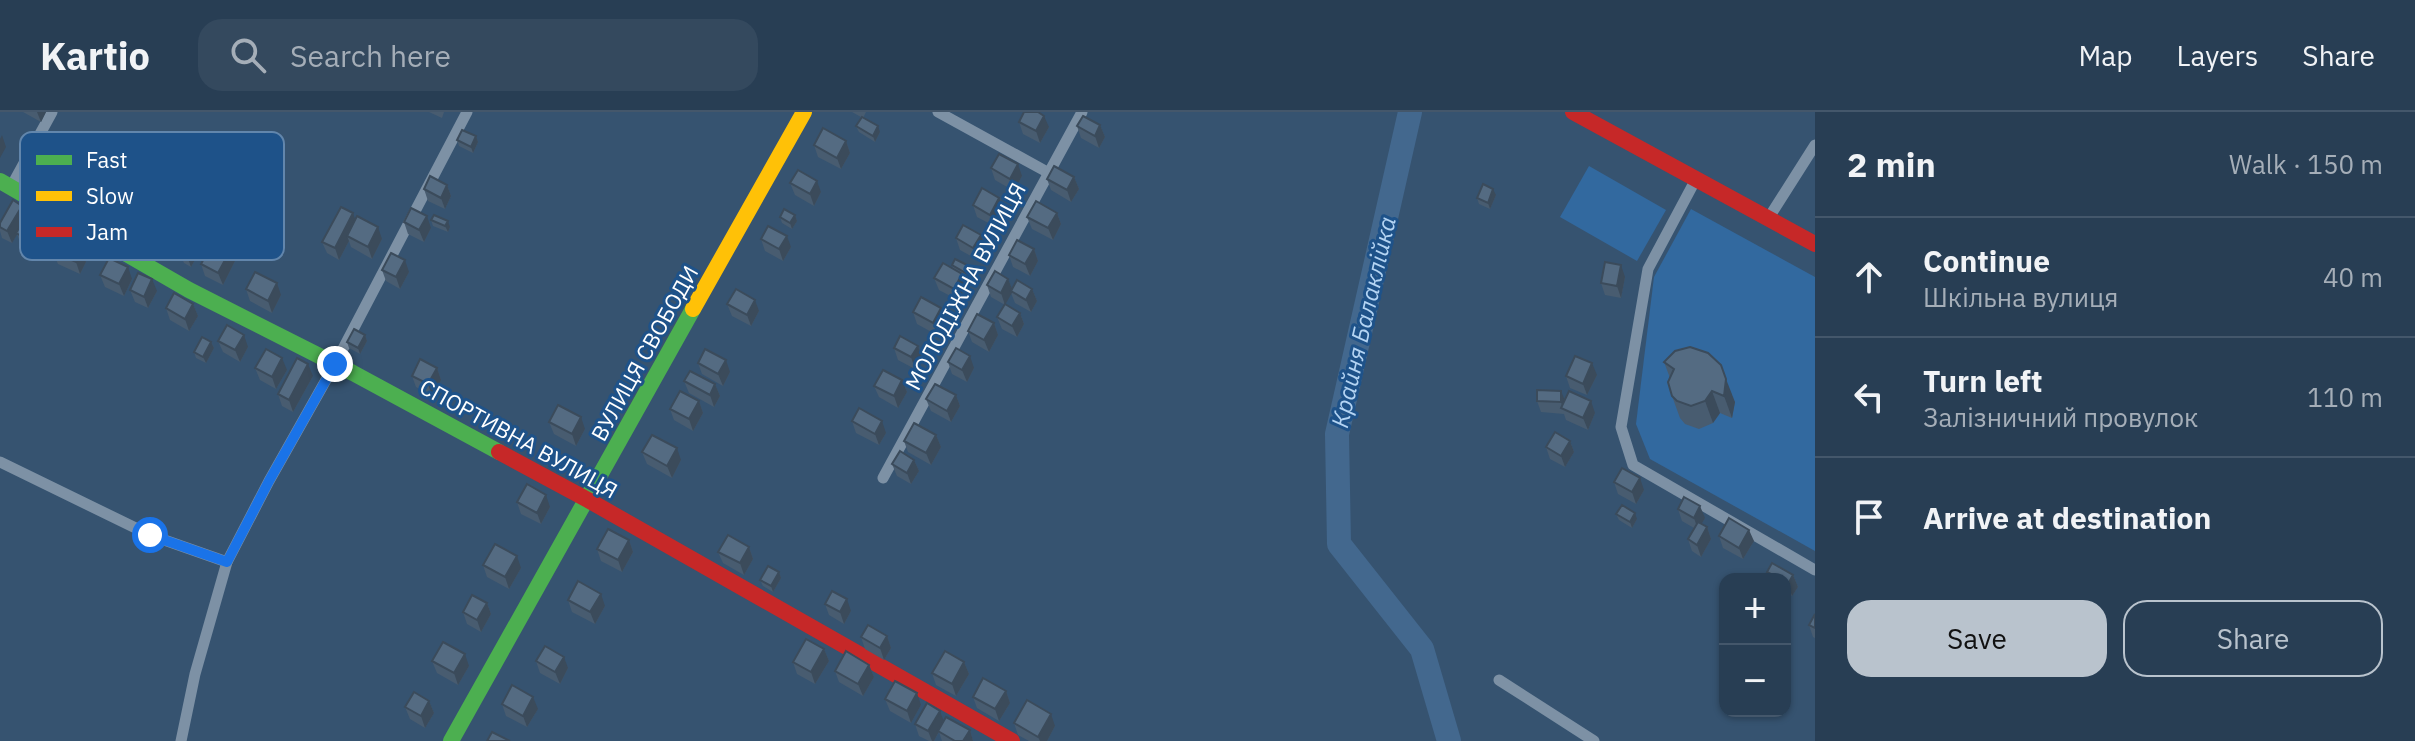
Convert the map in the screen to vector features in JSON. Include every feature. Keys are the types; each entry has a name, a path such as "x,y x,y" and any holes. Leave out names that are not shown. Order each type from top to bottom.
{"street":[{"path":"39,132 52,112"},
{"path":"181,741 195,674 227,562 467,112"},
{"name":"ВУЛИЦЯ СВОБОДИ","path":"451,741 804,112"},
{"path":"938,112 1049,173"},
{"name":"МОЛОДІЖНА ВУЛИЦЯ","path":"883,478 1082,112"},
{"path":"1573,112 1815,244"},
{"path":"1768,219 1815,145"},
{"path":"6,184 20,162"},
{"path":"1696,179 1648,269 1621,427 1633,465 1815,570"},
{"name":"СПОРТИВНА ВУЛИЦЯ","path":"137,260 588,500 1012,741"},
{"path":"0,462 150,535 227,562"},
{"path":"1499,680 1594,741"}],"shaded area":[{"path":"1589,166 1666,210 1637,261 1560,217"},
{"path":"1691,209 1815,277 1815,551 1650,459 1636,424 1654,277"}],"building":[{"path":"1024,112 1038,112 1044,116 1036,131 1019,122"},
{"path":"1083,116 1100,125 1095,136 1077,126"},
{"path":"862,117 878,126 873,136 856,126"},
{"path":"823,128 846,141 837,158 814,145"},
{"path":"462,130 476,136 471,147 457,140"},
{"path":"999,154 1018,164 1010,179 991,168"},
{"path":"1054,166 1074,177 1067,190 1047,179"},
{"path":"798,170 817,181 810,194 790,183"},
{"path":"430,176 447,185 441,198 424,189"},
{"path":"1483,184 1493,189 1488,203 1477,198"},
{"path":"982,188 999,198 990,215 973,205"},
{"path":"13,200 20,205 7,231 0,227"},
{"path":"1036,201 1057,213 1048,228 1027,217"},
{"path":"341,207 353,213 335,248 322,242"},
{"path":"411,208 427,216 419,230 404,222"},
{"path":"784,209 795,215 790,223 780,217"},
{"path":"434,215 448,221 445,226 431,220"},
{"path":"357,216 378,227 368,247 347,236"},
{"path":"963,225 981,235 973,248 956,238"},
{"path":"768,226 787,236 779,249 761,239"},
{"path":"1017,240 1034,249 1025,264 1009,255"},
{"path":"391,253 405,260 396,277 382,270"},
{"path":"955,259 969,266 966,273 952,265"},
{"path":"108,260 128,267 119,284 100,275"},
{"path":"203,260 225,260 218,273 201,264"},
{"path":"1605,262 1621,265 1617,286 1601,283"},
{"path":"943,263 962,274 954,289 934,278"},
{"path":"995,271 1008,279 1001,293 987,285"},
{"path":"255,272 277,283 268,301 246,289"},
{"path":"138,273 152,279 144,297 130,290"},
{"path":"1017,280 1032,289 1026,300 1011,291"},
{"path":"736,289 755,300 747,315 727,304"},
{"path":"174,293 193,304 185,319 166,308"},
{"path":"921,297 941,308 933,323 913,312"},
{"path":"1005,304 1020,313 1012,326 997,317"},
{"path":"977,314 994,323 984,340 968,331"},
{"path":"227,325 244,335 235,350 218,341"},
{"path":"354,329 365,335 358,348 347,342"},
{"path":"900,336 918,346 911,357 894,348"},
{"path":"202,337 211,342 203,357 194,352"},
{"path":"1690,347 1708,353 1721,365 1726,379 1724,396 1712,391 1705,401 1691,406 1672,396 1668,382 1674,369 1664,362 1675,351"},
{"path":"956,348 970,356 962,370 948,362"},
{"path":"266,349 282,358 272,377 255,368"},
{"path":"705,349 726,360 718,374 698,363"},
{"path":"1575,356 1592,363 1583,384 1566,376"},
{"path":"297,358 308,364 289,400 278,394"},
{"path":"420,359 437,368 428,384 412,376"},
{"path":"883,370 902,380 894,396 874,386"},
{"path":"690,371 715,384 710,395 684,381"},
{"path":"935,384 956,395 947,411 926,399"},
{"path":"1537,390 1561,391 1561,402 1537,401"},
{"path":"680,391 699,401 689,419 670,409"},
{"path":"1569,391 1591,401 1583,418 1561,408"},
{"path":"558,405 581,417 572,434 549,422"},
{"path":"859,408 882,421 875,434 852,421"},
{"path":"914,423 936,435 926,453 904,441"},
{"path":"1555,432 1570,441 1561,456 1546,447"},
{"path":"652,435 677,448 667,466 642,452"},
{"path":"900,451 914,460 907,473 892,464"},
{"path":"1622,468 1640,478 1632,492 1614,482"},
{"path":"527,484 546,495 537,513 517,502"},
{"path":"1684,497 1700,506 1694,518 1678,509"},
{"path":"1622,505 1635,513 1630,522 1616,514"},
{"path":"1729,518 1749,530 1739,548 1719,536"},
{"path":"1698,522 1707,527 1697,545 1688,539"},
{"path":"608,529 629,540 618,560 597,549"},
{"path":"728,535 749,547 740,563 718,552"},
{"path":"495,544 517,556 505,577 483,565"},
{"path":"1772,563 1790,573 1769,573"},
{"path":"768,566 779,572 771,586 760,580"},
{"path":"578,581 601,594 590,612 568,600"},
{"path":"832,591 847,599 840,612 825,604"},
{"path":"472,595 487,603 477,620 463,612"},
{"path":"1815,614 1815,628 1809,625"},
{"path":"868,625 887,636 880,648 861,637"},
{"path":"806,639 824,649 811,672 793,662"},
{"path":"443,642 465,654 454,673 432,661"},
{"path":"545,646 564,657 555,672 536,661"},
{"path":"846,651 869,665 858,684 835,671"},
{"path":"945,651 964,662 952,684 932,673"},
{"path":"983,678 1006,691 995,709 973,697"},
{"path":"895,681 917,693 907,711 885,699"},
{"path":"512,685 533,697 523,716 502,704"},
{"path":"414,692 429,701 421,716 405,707"},
{"path":"1027,700 1051,714 1038,737 1014,723"},
{"path":"927,703 940,711 928,731 915,724"},
{"path":"946,717 970,730 963,741 955,741 938,731"},
{"path":"492,732 510,741 487,741"}],"waterway":[{"name":"Крайня Балаклійка","path":"1410,112 1337,434 1339,544 1422,649 1449,741"}],"traffic: fast":[{"path":"0,181 20,193"},
{"path":"137,260 499,452"},
{"path":"451,741 693,309"}],"traffic: slow":[{"path":"693,309 804,112"}],"traffic: jam":[{"path":"1573,112 1815,244"},
{"path":"499,452 1012,741"}],"route":[{"path":"150,535 227,562 335,364"}]}
